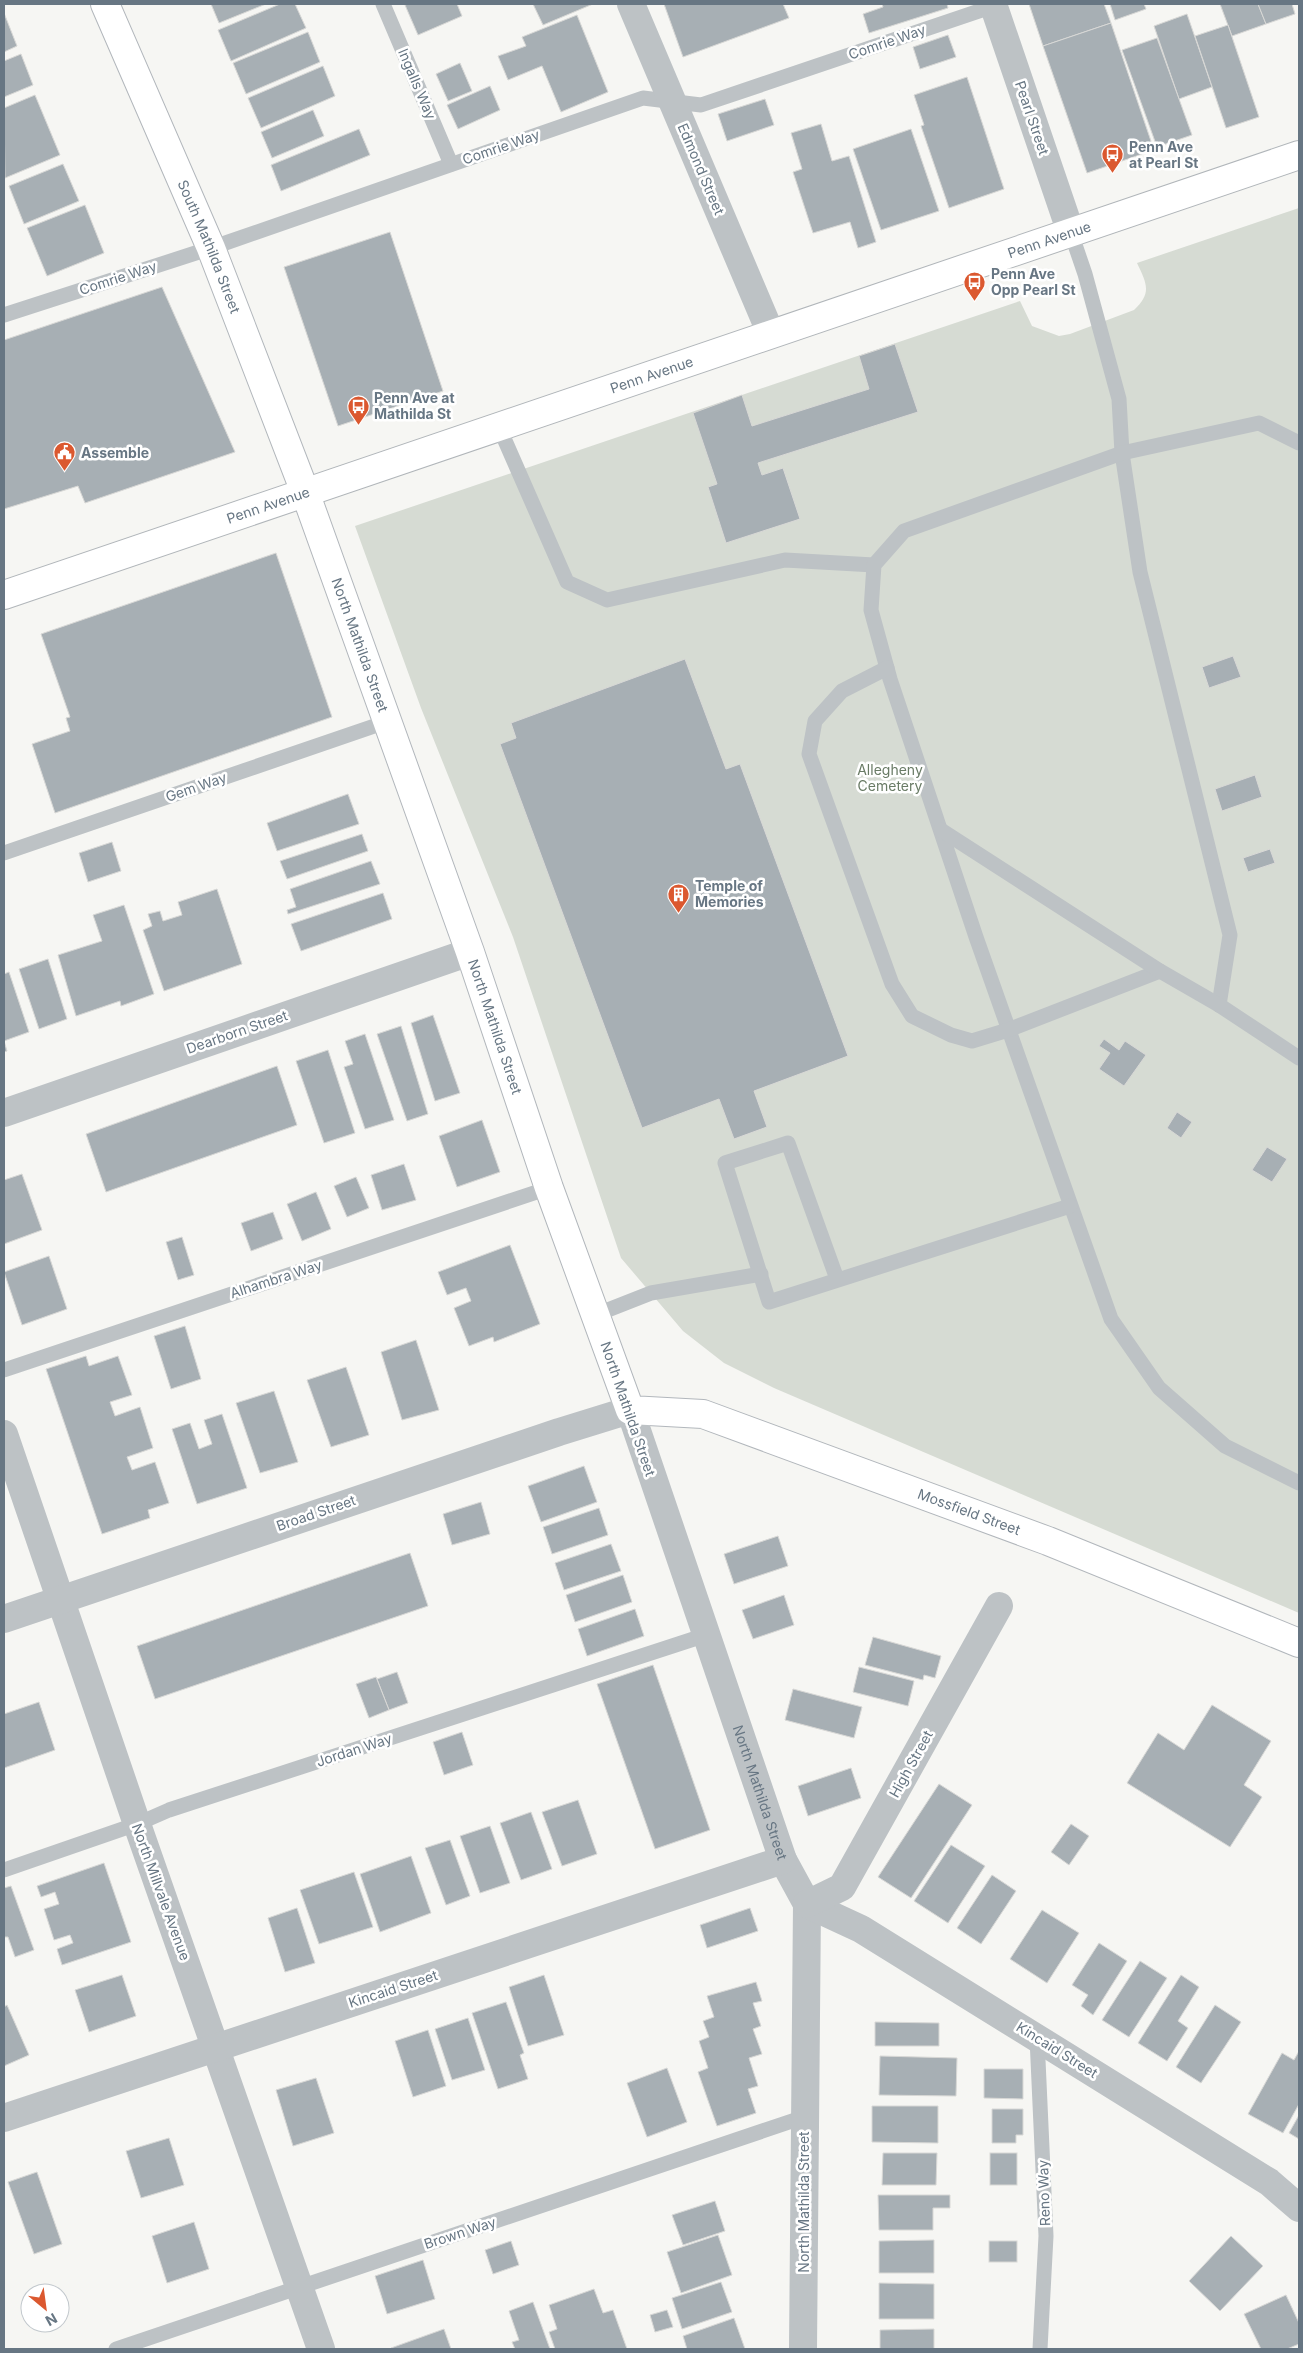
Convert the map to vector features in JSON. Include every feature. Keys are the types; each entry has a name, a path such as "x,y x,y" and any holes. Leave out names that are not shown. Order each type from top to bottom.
{"street":[{"name":"South Mathilda Street","path":"105,4 210,248 305,492"},
{"name":"Edmond Street","path":"631,4 771,334"},
{"name":"Pearl Street","path":"996,5 1071,233"},
{"name":"Penn Avenue","path":"4,595 1299,155"},
{"name":"North Mathilda Street","path":"305,492 389,721 470,952 549,1188 630,1410 783,1860 807,1904 803,2349"},
{"name":"Dearborn Street","path":"4,1114 470,952"},
{"name":"Broad Street","path":"4,1619 559,1432 630,1410"},
{"name":"Mossfield Street","path":"630,1410 703,1414 1048,1541 1299,1643"},
{"name":"North Millvale Avenue","path":"4,1434 137,1824 321,2349"},
{"name":"High Street","path":"807,1904 842,1887 999,1606"},
{"name":"Kincaid Street","path":"4,2118 216,2046 783,1860"},
{"name":"Kincaid Street","path":"807,1904 862,1929 1269,2182 1299,2208"}],"lane":[{"name":"Ingalls Way","path":"383,4 451,164"},
{"name":"Comrie Way","path":"4,315 210,248 643,98 701,104 996,5"},
{"path":"1071,233 1085,274 1119,399 1122,453 1140,572 1230,936 1219,1005"},
{"path":"1299,443 1260,423 1122,453 904,531 874,565 871,610 887,668 1008,1030 1111,1319 1158,1388 1225,1446 1299,1483"},
{"path":"499,427 567,582 607,600 785,560 874,565"},
{"path":"887,668 842,691 815,721 809,754 892,984 912,1016 951,1035 972,1041 1008,1030 1160,971"},
{"name":"Gem Way","path":"4,853 389,721"},
{"path":"941,830 1160,971 1219,1005 1299,1058"},
{"path":"837,1279 788,1143 725,1162 769,1302 1070,1206"},
{"name":"Alhambra Way","path":"4,1370 549,1188"},
{"path":"595,1315 652,1293 761,1274"},
{"name":"Jordan Way","path":"4,1870 137,1824 169,1810 706,1634"},
{"name":"Reno Way","path":"1037,2038 1046,2236 1040,2349"},
{"name":"Brown Way","path":"116,2349 804,2117"}],"green space":[{"name":"Allegheny Cemetery","path":"1299,208 1299,1613 774,1388 724,1363 683,1331 621,1258 513,937 421,708 355,526 1020,301 1032,326 1059,336 1070,334 1134,310 1140,304 1146,288 1137,263"}],"building":[{"path":"211,4 266,4 219,23"},
{"path":"280,4 295,4 306,28 231,61 218,30"},
{"path":"457,4 462,16 418,35 405,5"},
{"path":"533,4 593,4 543,25"},
{"path":"664,4 783,4 789,18 683,57"},
{"path":"882,4 947,4 948,8 869,33 863,14 883,7"},
{"path":"1029,4 1104,4 1111,23 1043,46"},
{"path":"1110,4 1144,4 1146,9 1115,20"},
{"path":"1220,4 1258,4 1266,24 1232,36"},
{"path":"1258,4 1292,4 1295,14 1266,24"},
{"path":"4,13 17,46 4,52"},
{"path":"1187,14 1212,87 1179,99 1154,26"},
{"path":"577,15 608,92 561,112 542,66 508,80 498,56 526,46 522,37"},
{"path":"1111,23 1154,150 1087,173 1043,46"},
{"path":"1228,25 1259,117 1226,128 1195,36"},
{"path":"308,32 320,62 246,94 233,63"},
{"path":"948,35 956,57 920,69 913,47"},
{"path":"1157,38 1192,135 1157,147 1122,50"},
{"path":"21,54 33,85 4,97 4,61"},
{"path":"460,63 472,91 448,101 436,74"},
{"path":"323,66 335,96 261,128 248,98"},
{"path":"967,77 1004,189 949,208 921,126 924,125 914,95"},
{"path":"490,86 500,110 458,129 447,105"},
{"path":"35,95 60,155 5,178 4,108"},
{"path":"765,99 774,125 727,141 718,114"},
{"path":"313,110 324,136 272,158 261,132"},
{"path":"821,124 832,161 849,156 876,242 858,248 850,222 813,233 793,172 802,169 791,133"},
{"path":"359,129 370,155 281,191 271,165"},
{"path":"911,129 939,211 881,230 853,149"},
{"path":"63,164 79,201 24,224 9,186"},
{"path":"85,205 104,253 47,276 27,228"},
{"path":"390,232 443,391 338,426 284,267"},
{"path":"162,287 235,452 85,503 78,486 4,509 4,340"},
{"path":"895,344 918,412 758,463 762,475 783,468 800,519 726,543 708,487 717,484 693,413 742,395 752,426 869,389 859,356"},
{"path":"276,553 332,717 55,813 32,744 70,731 66,718 70,717 41,634"},
{"path":"1233,656 1241,677 1209,688 1202,667"},
{"name":"Temple of Memories","path":"685,659 726,769 740,764 848,1056 754,1091 767,1127 734,1139 719,1099 642,1128 500,744 516,738 511,723"},
{"path":"1255,775 1262,797 1222,811 1215,789"},
{"path":"348,794 359,824 277,851 267,823"},
{"path":"362,834 368,851 287,879 280,861"},
{"path":"112,842 121,871 88,882 79,853"},
{"path":"1270,849 1275,863 1248,872 1243,858"},
{"path":"371,861 380,884 288,914 287,910 296,907 290,889"},
{"path":"217,889 242,964 164,991 143,930 152,926 148,914 160,911 163,921 182,915 178,902"},
{"path":"383,893 392,919 301,951 291,924"},
{"path":"124,905 154,994 121,1006 120,1001 76,1016 58,955 102,941 93,915"},
{"path":"48,959 67,1019 39,1029 19,969"},
{"path":"9,972 29,1032 4,1041 4,974"},
{"path":"433,1015 460,1093 435,1101 411,1023"},
{"path":"401,1026 428,1114 407,1121 377,1034"},
{"path":"365,1034 394,1120 365,1129 344,1067 353,1064 345,1041"},
{"path":"1104,1039 1119,1050 1125,1041 1146,1055 1124,1086 1099,1069 1110,1053 1099,1046"},
{"path":"4,1041 7,1051 4,1052"},
{"path":"328,1050 355,1133 324,1143 296,1061"},
{"path":"277,1066 297,1125 106,1192 86,1134"},
{"path":"1177,1112 1192,1122 1181,1138 1167,1128"},
{"path":"482,1120 500,1172 457,1187 439,1136"},
{"path":"1267,1147 1287,1159 1272,1182 1252,1170"},
{"path":"404,1164 416,1200 382,1210 371,1175"},
{"path":"22,1174 42,1230 4,1244 4,1180"},
{"path":"356,1177 369,1208 347,1217 334,1186"},
{"path":"316,1192 331,1229 302,1241 287,1204"},
{"path":"273,1212 283,1239 251,1251 241,1223"},
{"path":"182,1237 194,1275 178,1280 166,1242"},
{"path":"510,1245 540,1324 494,1342 493,1337 469,1346 454,1308 471,1301 466,1288 447,1295 438,1272"},
{"path":"49,1256 67,1309 22,1325 4,1272"},
{"path":"185,1326 201,1379 171,1389 154,1336"},
{"path":"416,1340 439,1410 402,1420 381,1352"},
{"path":"86,1356 89,1366 118,1356 132,1395 110,1402 115,1416 140,1407 153,1448 127,1457 132,1470 155,1462 169,1503 148,1510 150,1518 102,1534 46,1369"},
{"path":"346,1367 369,1435 331,1447 307,1380"},
{"path":"274,1391 298,1462 260,1473 236,1403"},
{"path":"222,1414 247,1488 197,1504 172,1429 190,1423 199,1449 212,1444 204,1420"},
{"path":"584,1466 597,1502 541,1522 528,1486"},
{"path":"481,1502 490,1534 452,1545 443,1514"},
{"path":"599,1508 608,1535 552,1554 543,1527"},
{"path":"778,1536 788,1566 734,1584 724,1554"},
{"path":"611,1544 621,1571 564,1590 555,1563"},
{"path":"410,1553 428,1606 155,1699 137,1646"},
{"path":"623,1575 632,1602 575,1622 566,1595"},
{"path":"784,1595 794,1625 753,1639 742,1610"},
{"path":"635,1609 644,1636 587,1656 578,1629"},
{"path":"873,1637 941,1656 935,1678 924,1675 923,1680 865,1665"},
{"path":"653,1665 710,1830 655,1849 597,1684"},
{"path":"859,1667 914,1681 908,1706 853,1692"},
{"path":"397,1672 408,1703 389,1710 377,1679"},
{"path":"376,1677 389,1710 369,1718 356,1684"},
{"path":"793,1689 862,1707 854,1738 785,1720"},
{"path":"39,1702 55,1750 4,1768 4,1714"},
{"path":"1212,1705 1271,1741 1244,1785 1262,1797 1230,1847 1127,1783 1158,1733 1184,1750"},
{"path":"462,1732 473,1765 444,1775 433,1742"},
{"path":"851,1768 861,1798 808,1816 798,1786"},
{"path":"939,1784 972,1805 911,1898 878,1877"},
{"path":"578,1800 597,1854 562,1866 542,1812"},
{"path":"531,1812 552,1869 521,1880 500,1823"},
{"path":"1071,1824 1089,1836 1069,1865 1051,1852"},
{"path":"490,1826 510,1883 480,1893 460,1836"},
{"path":"450,1840 470,1896 446,1905 425,1848"},
{"path":"951,1845 985,1866 948,1923 914,1901"},
{"path":"411,1856 431,1913 380,1932 360,1874"},
{"path":"104,1863 131,1942 62,1965 57,1949 73,1943 70,1935 54,1940 44,1909 59,1904 55,1892 41,1897 37,1886"},
{"path":"354,1872 373,1927 319,1944 300,1890"},
{"path":"992,1875 1016,1891 981,1944 957,1928"},
{"path":"11,1886 34,1950 15,1957 8,1937 4,1937 4,1888"},
{"path":"297,1908 315,1963 285,1972 268,1918"},
{"path":"750,1908 758,1931 707,1948 700,1925"},
{"path":"1042,1910 1079,1933 1047,1983 1010,1959"},
{"path":"1099,1943 1127,1961 1093,2015 1081,2006 1088,1995 1072,1985"},
{"path":"1140,1961 1167,1978 1129,2037 1102,2020"},
{"path":"122,1975 136,2016 89,2032 75,1990"},
{"path":"544,1975 564,2035 528,2046 509,1987"},
{"path":"1181,1975 1199,1987 1178,2021 1188,2028 1167,2061 1138,2043"},
{"path":"756,1982 762,2001 753,2003 761,2026 753,2029 762,2054 749,2058 758,2086 748,2089 756,2113 717,2126 698,2072 708,2068 699,2041 709,2037 703,2021 714,2017 707,1996"},
{"path":"506,2002 524,2053 520,2055 528,2079 498,2089 472,2013"},
{"path":"7,2005 29,2055 4,2066 4,2007"},
{"path":"1215,2005 1241,2022 1201,2083 1176,2067"},
{"path":"468,2018 485,2070 452,2080 435,2029"},
{"path":"875,2022 939,2023 939,2046 875,2046"},
{"path":"428,2030 446,2086 413,2097 395,2041"},
{"path":"1299,2051 1299,2104 1283,2133 1248,2114 1282,2053 1294,2060"},
{"path":"880,2056 957,2058 956,2096 879,2095"},
{"path":"667,2068 687,2122 647,2137 627,2083"},
{"path":"984,2069 1023,2069 1023,2099 984,2098"},
{"path":"316,2078 334,2133 293,2146 276,2090"},
{"path":"872,2106 938,2106 938,2143 872,2142"},
{"path":"992,2109 1023,2109 1023,2135 1016,2135 1016,2143 992,2143"},
{"path":"1299,2115 1299,2139 1289,2133"},
{"path":"169,2138 184,2185 141,2198 126,2151"},
{"path":"883,2153 937,2153 936,2185 882,2185"},
{"path":"990,2153 1017,2153 1017,2185 990,2185"},
{"path":"37,2172 62,2244 34,2254 8,2182"},
{"path":"878,2195 950,2195 950,2208 933,2208 933,2230 879,2230"},
{"path":"715,2201 725,2231 683,2245 672,2215"},
{"path":"194,2222 209,2269 167,2283 152,2236"},
{"path":"718,2235 732,2275 681,2293 667,2252"},
{"path":"1231,2236 1263,2266 1220,2311 1189,2281"},
{"path":"934,2240 934,2273 879,2273 879,2241"},
{"path":"511,2241 519,2265 493,2274 485,2250"},
{"path":"989,2241 1017,2241 1017,2262 989,2262"},
{"path":"423,2260 435,2299 387,2314 375,2276"},
{"path":"721,2282 732,2312 682,2329 672,2298"},
{"path":"879,2283 934,2284 934,2319 879,2319"},
{"path":"594,2289 603,2313 613,2310 627,2349 555,2349 549,2332 557,2329 549,2305"},
{"path":"1286,2295 1299,2323 1299,2344 1287,2349 1261,2349 1244,2314"},
{"path":"533,2302 550,2349 515,2349 512,2342 519,2340 509,2311"},
{"path":"667,2310 673,2327 655,2332 650,2315"},
{"path":"734,2318 745,2349 687,2349 683,2336"},
{"path":"444,2329 451,2349 391,2349 391,2348"},
{"path":"934,2329 934,2349 880,2349 880,2330"}],"place":[{"name":"Penn Ave at Pearl St","path":"1113,174"},
{"name":"Penn Ave Opp Pearl St","path":"975,301"},
{"name":"Penn Ave at Mathilda St","path":"358,425"},
{"name":"Assemble","path":"65,472"},
{"name":"Temple of Memories","path":"679,913"}]}
